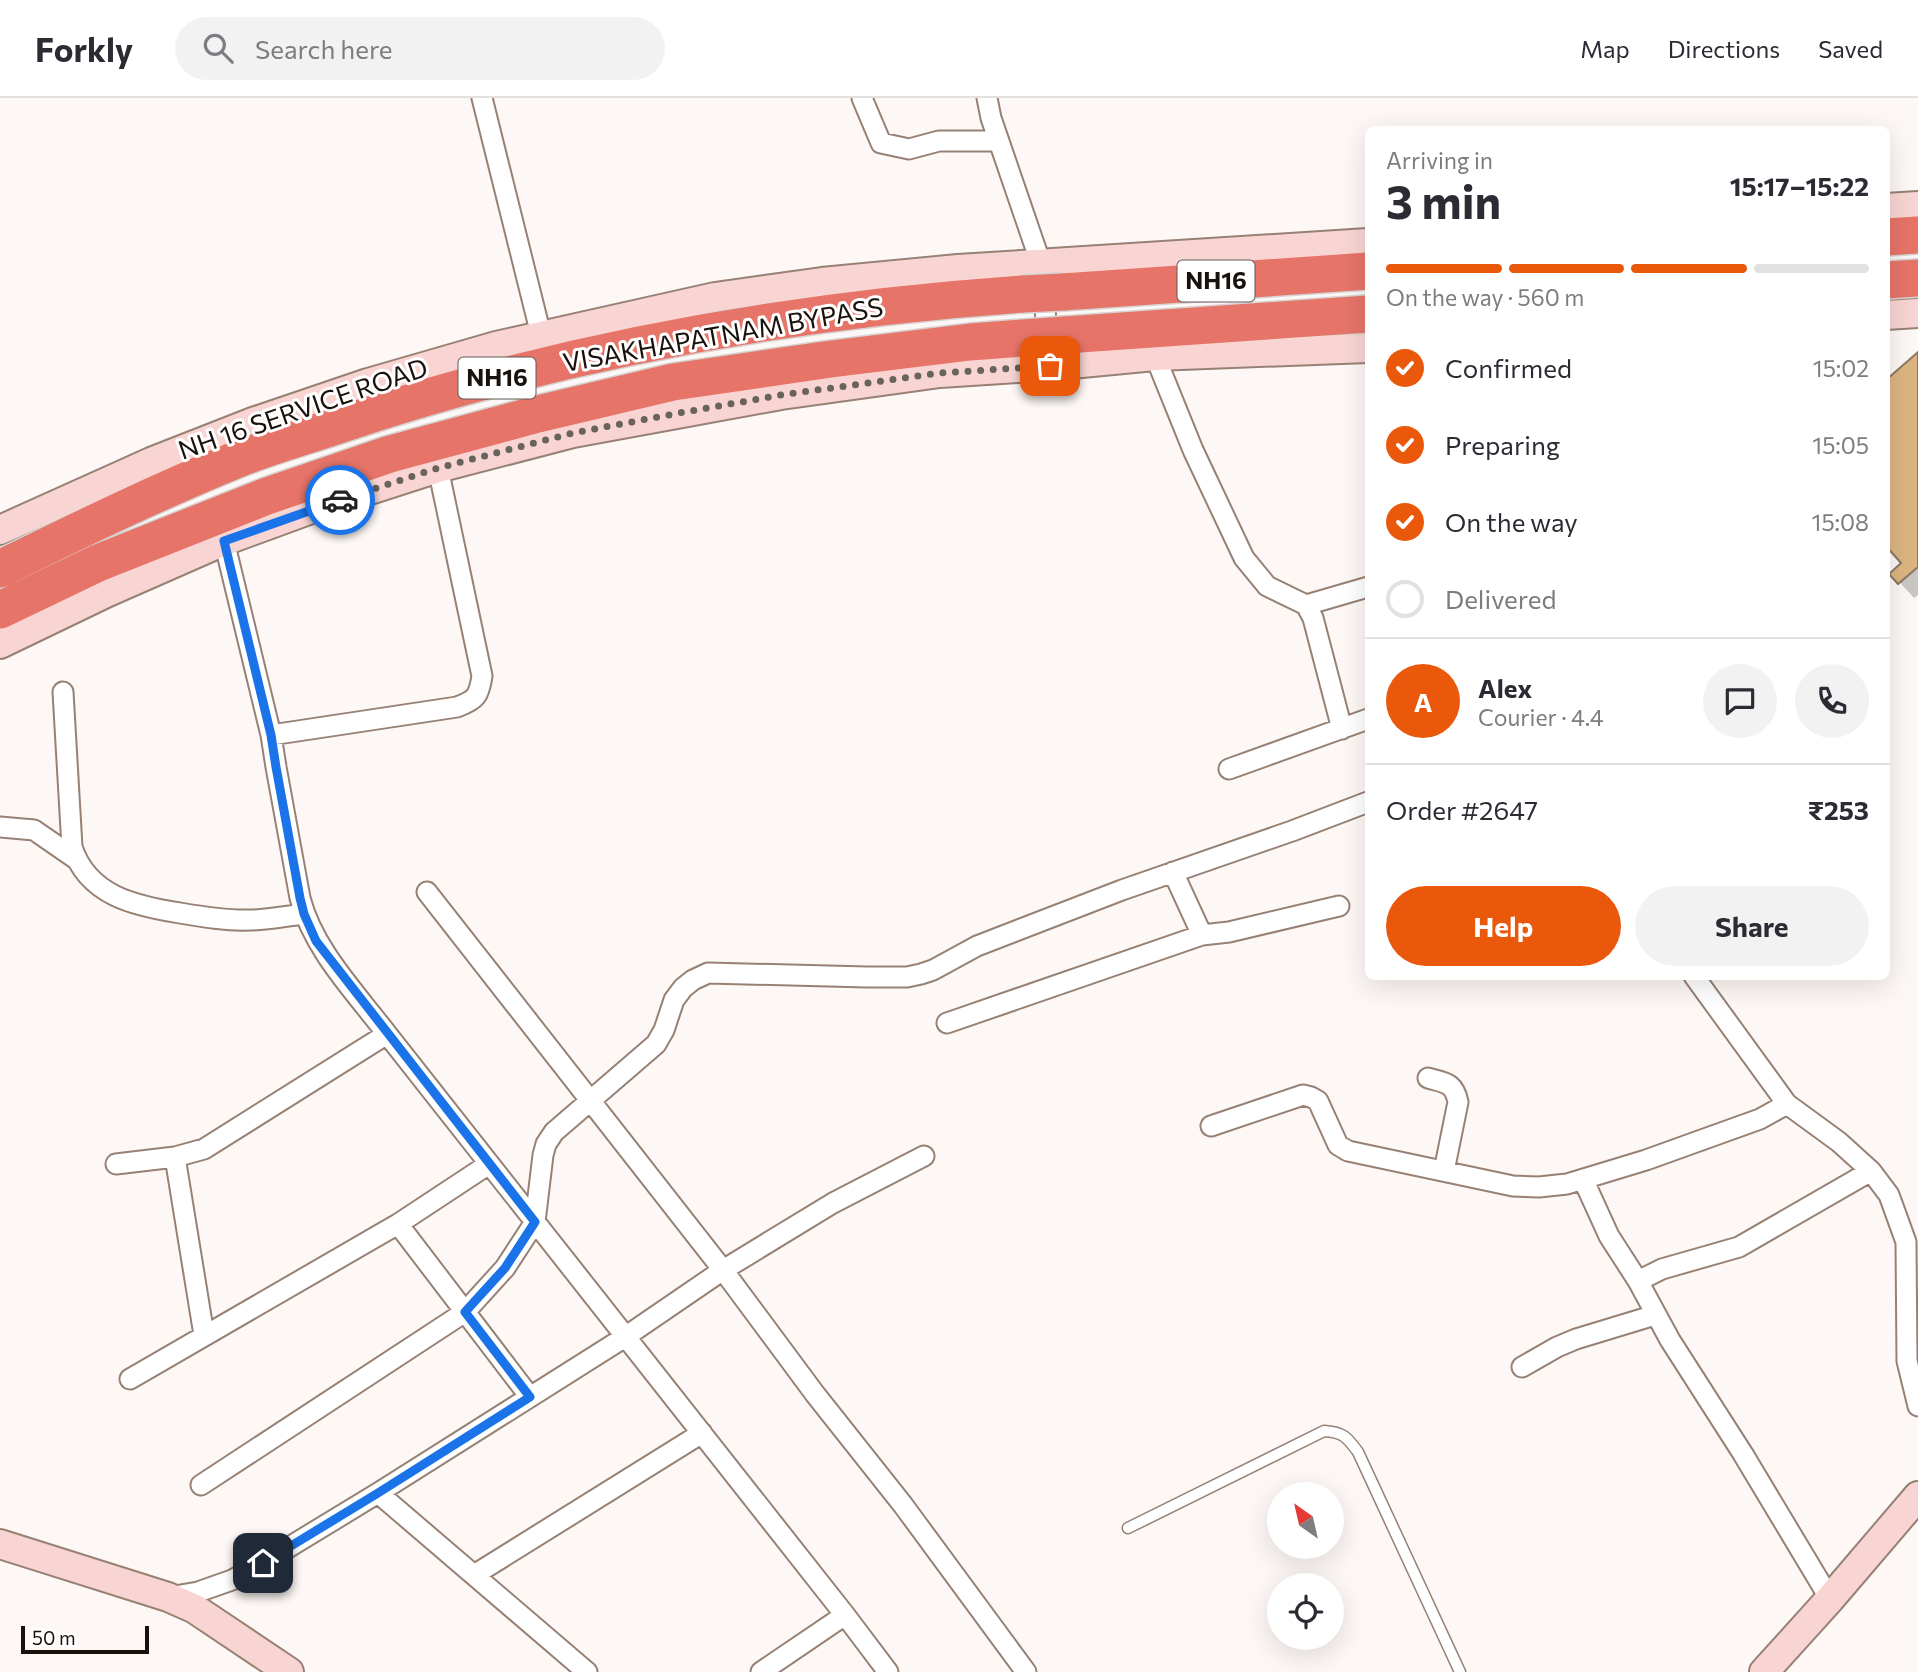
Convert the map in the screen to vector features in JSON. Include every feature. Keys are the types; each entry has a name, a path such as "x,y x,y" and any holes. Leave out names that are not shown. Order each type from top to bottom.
{"highway":[{"path":"1890,237 1918,235"},
{"name":"NH16","path":"1052,278 1365,271"},
{"name":"VISAKHAPATNAM BYPASS","path":"0,569 125,507 241,458 395,407 537,367 798,316 1023,295 1052,278"},
{"path":"1890,281 1918,278"},
{"name":"NH16","path":"1058,351 1365,314"},
{"name":"VISAKHAPATNAM BYPASS","path":"0,610 99,563 267,496 390,454 538,414 673,382 970,342 1023,338 1058,351"}],"street":[{"path":"482,98 541,335"},
{"path":"862,98 881,143 909,149 939,141 999,141"},
{"path":"987,98 999,141 1052,278 1058,351"},
{"path":"1890,208 1918,206"},
{"name":"NH 16 SERVICE ROAD","path":"0,530 151,462 253,422 368,383 496,346 715,297 958,269 1052,278 1365,243"},
{"path":"1890,315 1918,313"},
{"path":"0,644 108,592 224,541 314,508 438,468 573,433 781,395 940,373 1058,351 1155,356 1365,348"},
{"path":"1155,356 1193,450 1244,558 1267,586 1306,605 1313,618 1342,729"},
{"path":"271,735 457,707 471,701 480,692 482,676 438,468"},
{"path":"224,541 271,735 304,914 316,941 888,1672"},
{"path":"1306,605 1365,588"},
{"path":"63,692 72,847 85,874 106,892 143,907 205,917 250,920 304,914"},
{"path":"1229,769 1365,720"},
{"path":"201,1485 465,1312 505,1268 535,1222 545,1144 554,1132 656,1045 674,1000 693,980 708,973 907,977 933,970 977,946 1122,890 1365,803"},
{"path":"0,827 34,830 76,859"},
{"path":"1173,872 1202,935"},
{"path":"427,892 723,1270 815,1394 903,1505 1026,1672"},
{"path":"947,1023 1202,935 1229,932 1339,906"},
{"path":"1697,980 1787,1104 1839,1142 1871,1171 1889,1195 1906,1242 1907,1361 1918,1406"},
{"path":"116,1164 175,1157 204,1149 387,1034"},
{"path":"1428,1078 1450,1084 1456,1092 1458,1102 1444,1171"},
{"path":"1211,1126 1303,1095 1318,1101 1338,1145 1348,1151 1513,1185 1539,1187 1567,1184 1646,1160 1760,1119 1787,1104"},
{"path":"168,1597 198,1592 232,1580 378,1493 625,1336 723,1270 832,1203 924,1156"},
{"path":"175,1157 204,1335"},
{"path":"130,1379 398,1224 489,1164"},
{"path":"1638,1281 1662,1269 1738,1247 1871,1171"},
{"path":"1583,1179 1609,1236 1638,1281 1655,1315 1778,1510 1830,1599"},
{"path":"398,1224 530,1397"},
{"path":"1522,1367 1576,1339 1655,1315"},
{"path":"474,1575 702,1433"},
{"path":"378,1493 587,1672"},
{"path":"1764,1672 1918,1496"},
{"path":"0,1544 168,1597 195,1609 289,1672"},
{"path":"761,1672 845,1615"}],"lane":[{"path":"1128,1528 1324,1432 1337,1432 1348,1439 1364,1466 1460,1672"}],"building":[{"path":"1918,352 1918,567 1898,584 1890,575 1901,563 1890,551 1890,376"}],"way so far":[{"path":"340,500 438,468 573,433 781,395 940,373 1050,366"}],"route":[{"path":"263,1563 530,1397 465,1312 505,1268 535,1222 316,941 300,898 271,735 224,541 340,500"}]}
